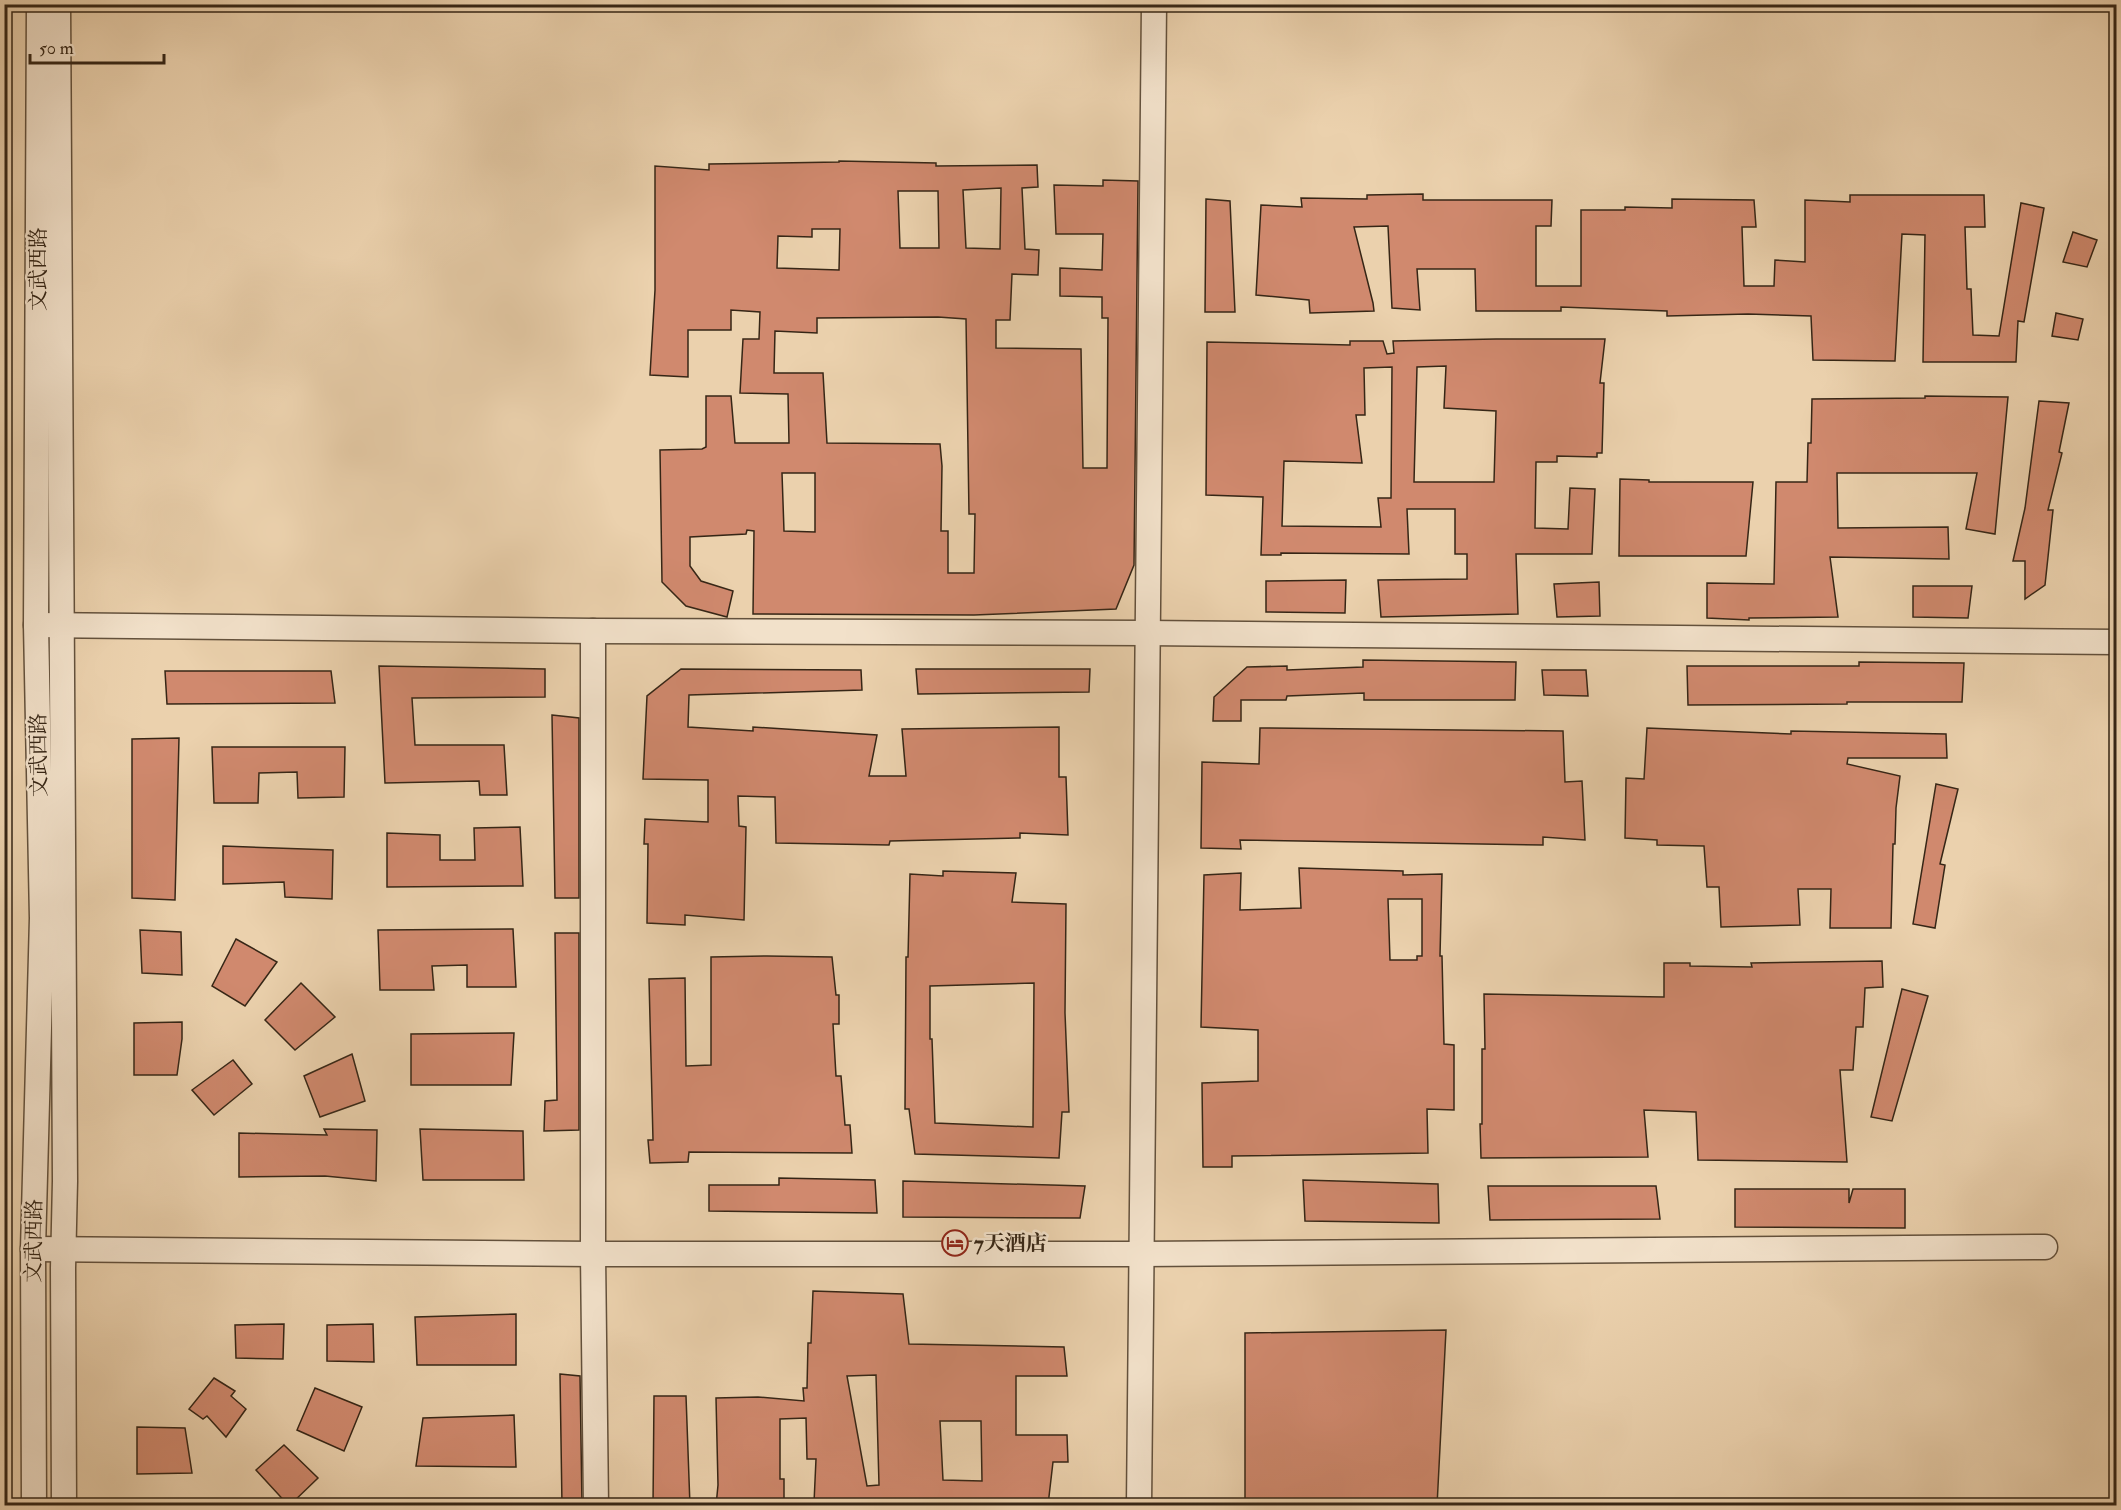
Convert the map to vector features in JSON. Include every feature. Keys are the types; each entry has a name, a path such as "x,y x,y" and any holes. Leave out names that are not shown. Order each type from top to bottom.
{"street":[{"name":"文武西路","path":"34,1506 33,1249 42,918 36,625 39,4"},
{"name":"文武西路","path":"58,4 65,1181 64,1506"},
{"path":"1139,1506 1154,4"},
{"path":"36,625 2116,642"},
{"path":"592,631 593,1254 596,1506"},
{"path":"33,1249 593,1254 1141,1254 2045,1247"}],"building":[{"path":"936,163 936,166 1037,165 1038,187 1022,188 1025,249 1039,250 1038,275 1012,274 1010,320 996,320 996,348 1081,349 1083,468 1107,468 1108,318 1102,318 1102,297 1060,296 1060,268 1102,270 1103,234 1056,234 1054,185 1103,186 1103,180 1138,181 1134,565 1116,609 974,615 753,614 754,531 747,530 746,534 690,537 690,566 701,581 733,591 727,617 686,606 662,582 660,450 706,447 706,396 731,396 735,443 789,443 788,394 740,393 743,339 759,339 760,312 731,310 731,330 688,330 688,377 650,375 655,290 655,166 709,170 709,164","holes":["1001,188 1000,249 966,248 963,190","898,191 938,191 939,248 900,248","812,229 840,229 839,270 777,268 778,236 812,237","938,317 966,319 969,514 975,514 974,573 948,573 948,531 941,531 940,444 827,443 823,373 774,373 775,331 817,333 817,318","782,473 815,473 815,532 784,531"]},
{"path":"1423,194 1423,200 1552,200 1551,226 1536,226 1536,286 1581,286 1581,210 1625,210 1625,207 1672,208 1672,199 1754,200 1756,227 1742,227 1744,286 1774,286 1775,260 1805,262 1805,200 1850,202 1850,195 1984,195 1985,227 1965,227 1967,289 1971,289 1973,335 1999,336 2021,203 2044,208 2024,322 2018,321 2016,362 1923,362 1925,235 1902,234 1895,361 1813,360 1811,316 1748,314 1667,316 1667,311 1561,307 1561,311 1476,311 1475,269 1417,269 1420,310 1392,308 1388,226 1354,227 1374,311 1310,313 1309,300 1256,295 1261,205 1302,207 1301,198 1367,199 1367,195"},
{"path":"1206,199 1230,201 1235,312 1205,312"},
{"path":"2073,232 2097,240 2087,267 2063,262"},
{"path":"2056,313 2083,319 2078,340 2052,336"},
{"path":"1605,339 1600,383 1604,383 1602,453 1597,453 1597,457 1557,456 1557,462 1536,462 1535,528 1568,529 1570,488 1595,489 1592,554 1516,554 1518,614 1381,617 1378,580 1467,579 1467,554 1455,554 1455,509 1407,509 1409,554 1281,553 1281,555 1261,555 1263,497 1206,495 1207,342 1350,345 1350,341 1383,341 1387,354 1394,353 1393,341","holes":["1446,366 1444,408 1496,411 1494,482 1414,482 1417,367","1392,367 1391,498 1378,498 1381,527 1282,526 1284,461 1362,463 1356,415 1365,415 1364,368"]},
{"path":"1925,396 2008,397 1995,534 1966,529 1977,473 1837,473 1838,528 1948,527 1949,559 1830,557 1838,617 1749,618 1749,620 1707,618 1707,583 1774,584 1776,482 1807,482 1812,399 1925,398"},
{"path":"2039,401 2069,403 2059,452 2062,453 2048,510 2053,510 2045,585 2025,599 2025,561 2013,561 2025,508"},
{"path":"1620,479 1649,480 1649,482 1753,482 1746,556 1619,556"},
{"path":"1346,580 1345,613 1266,612 1266,581"},
{"path":"1599,582 1600,616 1557,617 1554,584"},
{"path":"1913,586 1972,586 1968,618 1913,617"},
{"path":"1363,660 1516,662 1515,700 1364,700 1364,693 1287,696 1286,700 1241,700 1241,721 1213,721 1214,697 1247,667 1287,666 1287,670 1363,667"},
{"path":"1859,662 1964,663 1962,702 1688,705 1687,666 1859,666"},
{"path":"379,666 545,669 545,697 412,698 415,745 504,745 507,795 480,795 479,781 385,783"},
{"path":"681,669 861,670 862,690 689,695 688,727 753,731 753,727 877,735 869,776 906,776 902,729 1059,727 1059,777 1066,777 1068,835 1020,833 1020,838 890,841 889,845 776,843 775,797 738,796 739,826 746,827 744,920 685,915 685,925 647,923 648,844 644,844 645,819 708,822 708,780 643,779 647,696"},
{"path":"916,669 1090,669 1089,692 918,694"},
{"path":"1542,670 1586,670 1588,696 1544,695"},
{"path":"165,671 331,671 335,703 167,704"},
{"path":"552,715 579,718 579,898 555,898"},
{"path":"1260,728 1563,731 1565,782 1582,781 1585,840 1543,837 1543,845 1240,840 1241,849 1201,848 1202,762 1259,764"},
{"path":"1647,728 1791,734 1791,731 1946,734 1947,758 1848,758 1847,764 1900,776 1895,844 1893,844 1891,928 1830,928 1831,889 1798,889 1800,925 1721,927 1719,887 1707,887 1704,846 1657,845 1657,840 1625,838 1626,778 1644,779"},
{"path":"179,738 175,900 132,898 132,739"},
{"path":"212,747 345,747 344,797 298,798 297,772 259,773 258,803 214,803"},
{"path":"1936,784 1958,789 1940,864 1945,865 1935,928 1913,924"},
{"path":"520,827 523,886 387,887 387,833 440,835 440,860 475,860 474,828"},
{"path":"223,846 333,850 332,899 285,897 284,882 223,884"},
{"path":"1299,868 1403,871 1403,875 1442,874 1440,956 1442,956 1444,1044 1454,1045 1454,1110 1427,1109 1428,1153 1232,1156 1232,1167 1203,1167 1202,1083 1258,1081 1258,1030 1201,1027 1204,875 1241,873 1240,910 1301,908","holes":["1388,899 1422,899 1422,956 1417,956 1417,960 1390,960"]},
{"path":"943,871 1016,873 1012,902 1066,904 1065,1013 1069,1112 1062,1112 1059,1158 915,1154 909,1109 905,1109 906,957 908,957 910,874 943,876","holes":["1034,983 1033,1127 935,1123 932,1039 930,1039 930,986"]},
{"path":"513,929 516,987 467,987 467,965 432,966 434,990 380,990 378,930"},
{"path":"140,930 181,932 182,975 142,973"},
{"path":"555,933 579,933 579,1130 544,1131 545,1101 557,1100"},
{"path":"236,939 277,962 245,1006 212,986"},
{"path":"711,957 832,957 836,995 839,995 839,1024 833,1024 836,1076 841,1076 845,1125 850,1125 852,1153 689,1152 688,1162 650,1163 648,1140 653,1140 649,979 685,978 686,1066 711,1065"},
{"path":"1882,961 1883,987 1865,988 1863,1027 1856,1027 1853,1070 1840,1070 1847,1162 1698,1160 1696,1112 1644,1110 1648,1157 1481,1158 1482,1049 1485,1049 1484,994 1664,997 1664,963 1690,963 1690,966 1752,967 1751,963"},
{"path":"301,983 335,1017 295,1050 265,1020"},
{"path":"1902,989 1928,996 1892,1121 1871,1117"},
{"path":"182,1022 177,1075 134,1075 134,1023"},
{"path":"514,1033 511,1085 411,1085 411,1034"},
{"path":"352,1054 365,1101 320,1117 304,1076"},
{"path":"233,1060 252,1084 214,1115 192,1090"},
{"path":"324,1129 377,1130 376,1181 325,1176 239,1177 239,1133 327,1135"},
{"path":"420,1129 523,1131 524,1180 423,1180"},
{"path":"779,1178 875,1180 877,1213 709,1211 709,1185 779,1185"},
{"path":"1303,1180 1438,1184 1439,1223 1305,1221"},
{"path":"903,1181 1085,1186 1080,1218 903,1217"},
{"path":"1488,1186 1656,1186 1660,1219 1490,1220"},
{"path":"1735,1189 1849,1189 1849,1203 1853,1189 1905,1189 1905,1228 1735,1227"},
{"path":"813,1291 903,1294 909,1344 1064,1347 1067,1376 1016,1376 1016,1435 1067,1435 1068,1462 1053,1462 1048,1505 814,1503 816,1459 807,1459 806,1418 780,1419 780,1479 784,1479 784,1506 716,1506 718,1485 716,1398 758,1397 804,1401 803,1388 807,1388 808,1343 811,1343","holes":["876,1375 879,1485 867,1486 847,1376","940,1421 981,1421 982,1481 943,1480"]},
{"path":"516,1314 516,1365 417,1365 415,1317"},
{"path":"284,1324 283,1359 236,1358 235,1325"},
{"path":"373,1324 374,1362 327,1361 327,1325"},
{"path":"1446,1330 1437,1506 1245,1506 1245,1333"},
{"path":"560,1374 580,1376 582,1506 562,1506"},
{"path":"214,1378 235,1391 231,1396 246,1409 226,1437 207,1416 203,1419 189,1409"},
{"path":"315,1388 362,1407 344,1451 297,1430"},
{"path":"654,1396 686,1396 690,1506 653,1506"},
{"path":"514,1415 516,1467 416,1466 423,1418"},
{"path":"137,1427 185,1428 192,1473 137,1474"},
{"path":"284,1445 318,1478 289,1506 256,1470"}],"place":[{"name":"7天酒店","path":"955,1243"}]}
